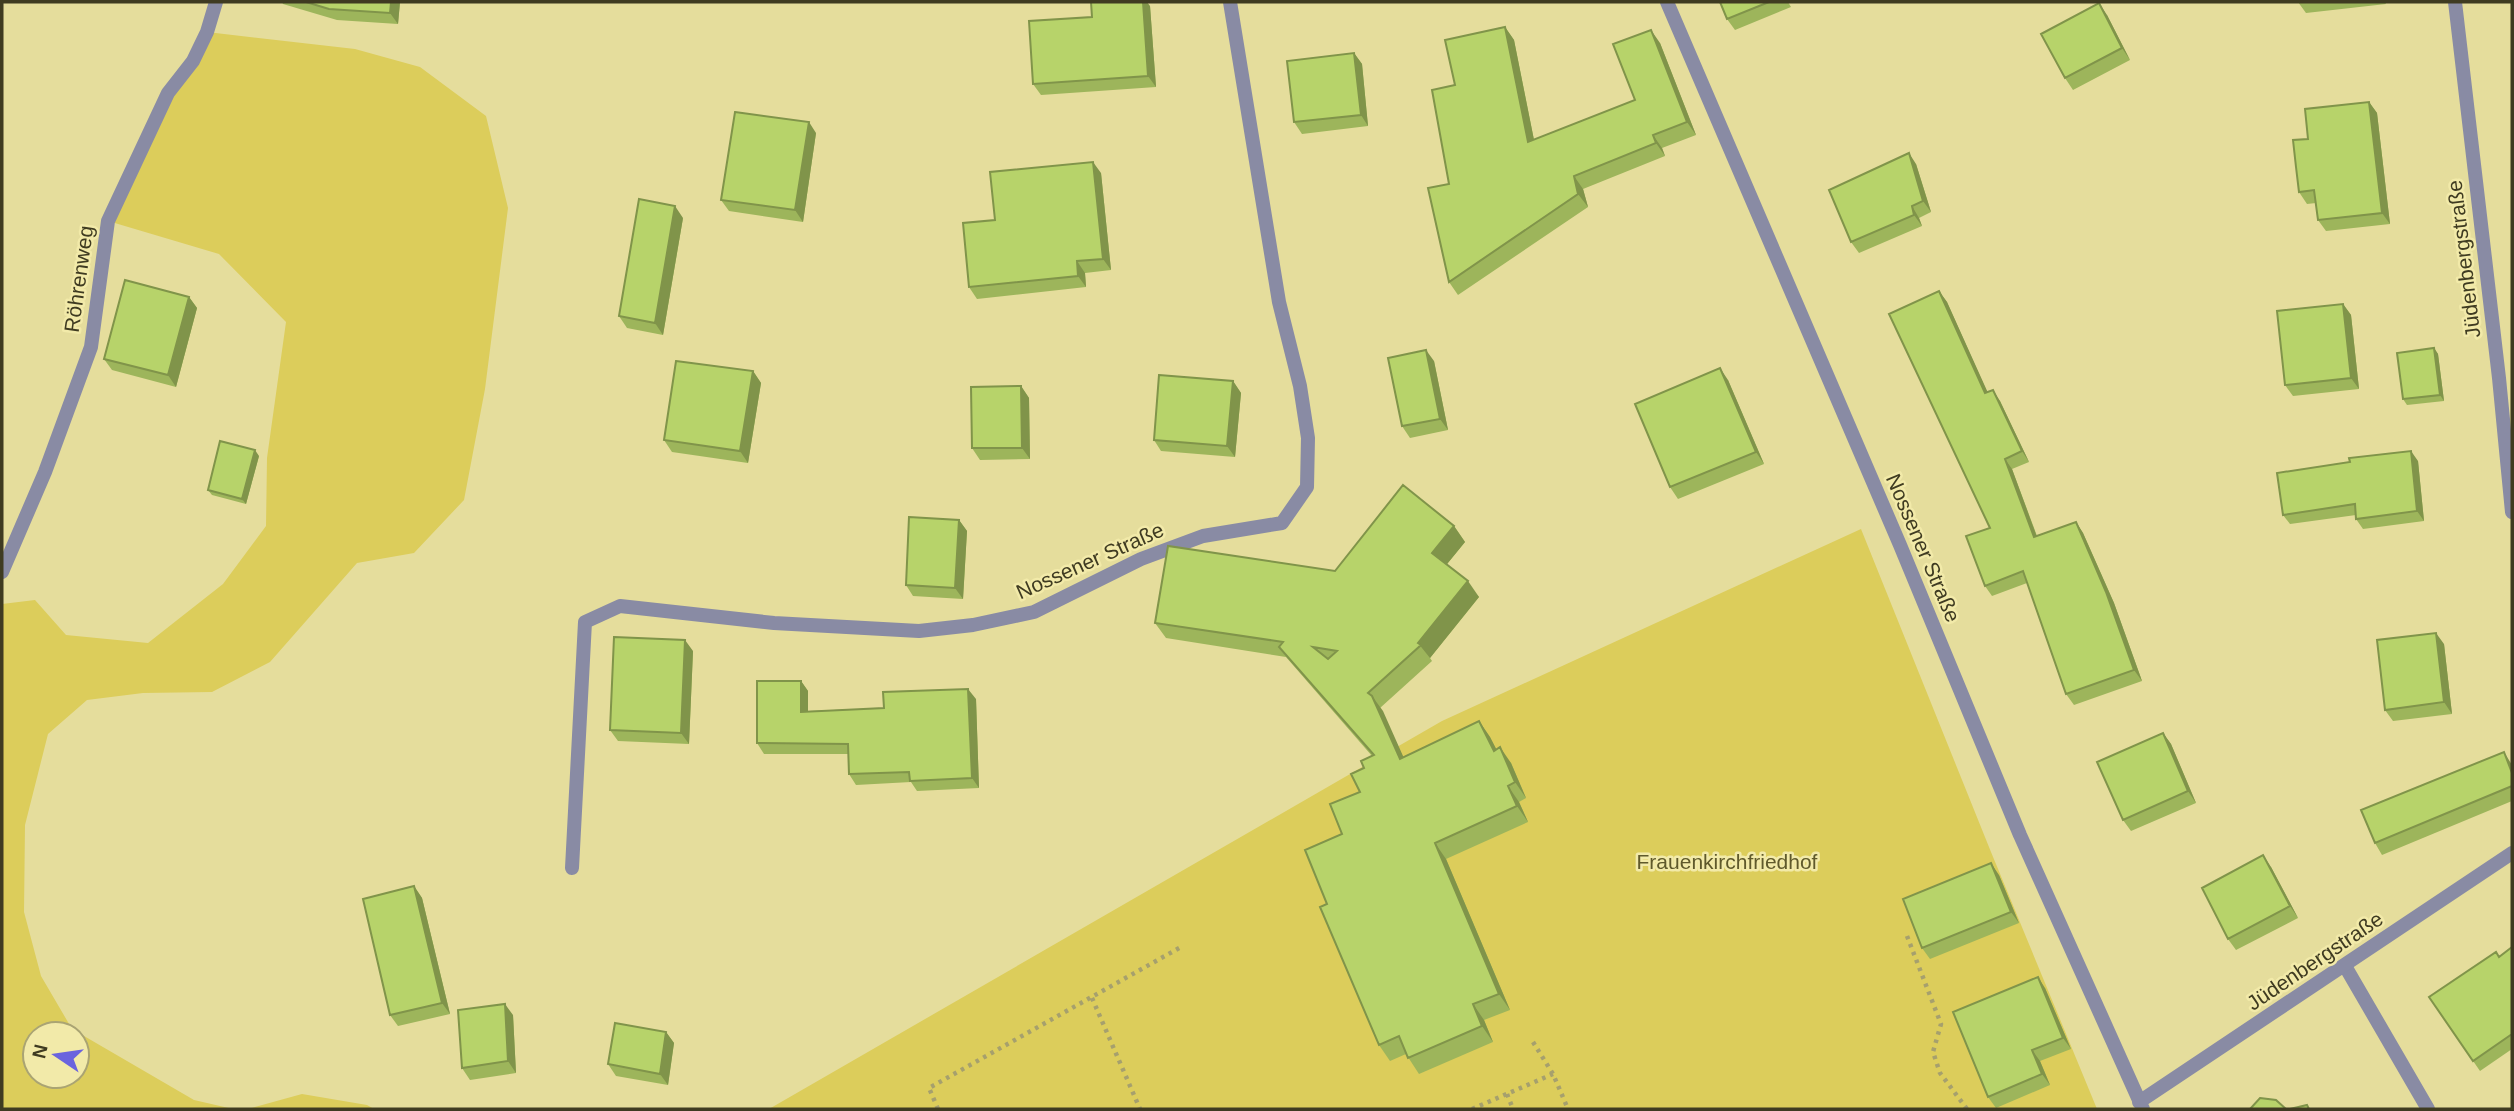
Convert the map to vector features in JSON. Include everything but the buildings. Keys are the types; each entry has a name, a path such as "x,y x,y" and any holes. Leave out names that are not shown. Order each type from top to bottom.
{"street":[{"name":"Röhrenweg","path":"2,572 46,472 91,347 108,221 168,93 193,61 207,32 216,2"},
{"name":"Nossener Straße","path":"572,868 586,622 620,606 787,624 919,631 973,625 1034,612 1141,559 1203,536 1282,523 1307,487 1308,438 1300,386 1279,302 1230,2"},
{"name":"Nossener Straße","path":"1667,2 1900,545 2020,835 2141,1106"},
{"name":"Jüdenbergstraße","path":"2455,2 2512,512"},
{"name":"Jüdenbergstraße","path":"2141,1106 2512,853"},
{"path":"2345,966 2428,1109"}],"path":[{"path":"1907,936 1941,1024 1933,1052 1940,1073 1967,1109"},
{"path":"938,1109 929,1088 1181,947"},
{"path":"1092,998 1140,1109"},
{"path":"1533,1042 1553,1074 1568,1109"},
{"path":"1472,1109 1553,1074"},
{"path":"1507,1094 1513,1109"}],"green space":[{"path":"207,32 355,49 420,67 486,116 508,208 485,389 464,500 414,553 357,563 270,662 212,692 143,693 87,700 48,734 25,825 24,912 41,976 67,1020 21,1020 21,1090 91,1090 91,1040 194,1100 233,1109 2,1109 2,604 35,600 66,635 148,643 223,584 266,526 267,458 286,322 219,254 108,221"},
{"name":"Frauenkirchfriedhof","path":"1861,529 2097,1109 769,1109 1442,721"},
{"path":"302,1094 367,1105 374,1109 248,1109"}]}
